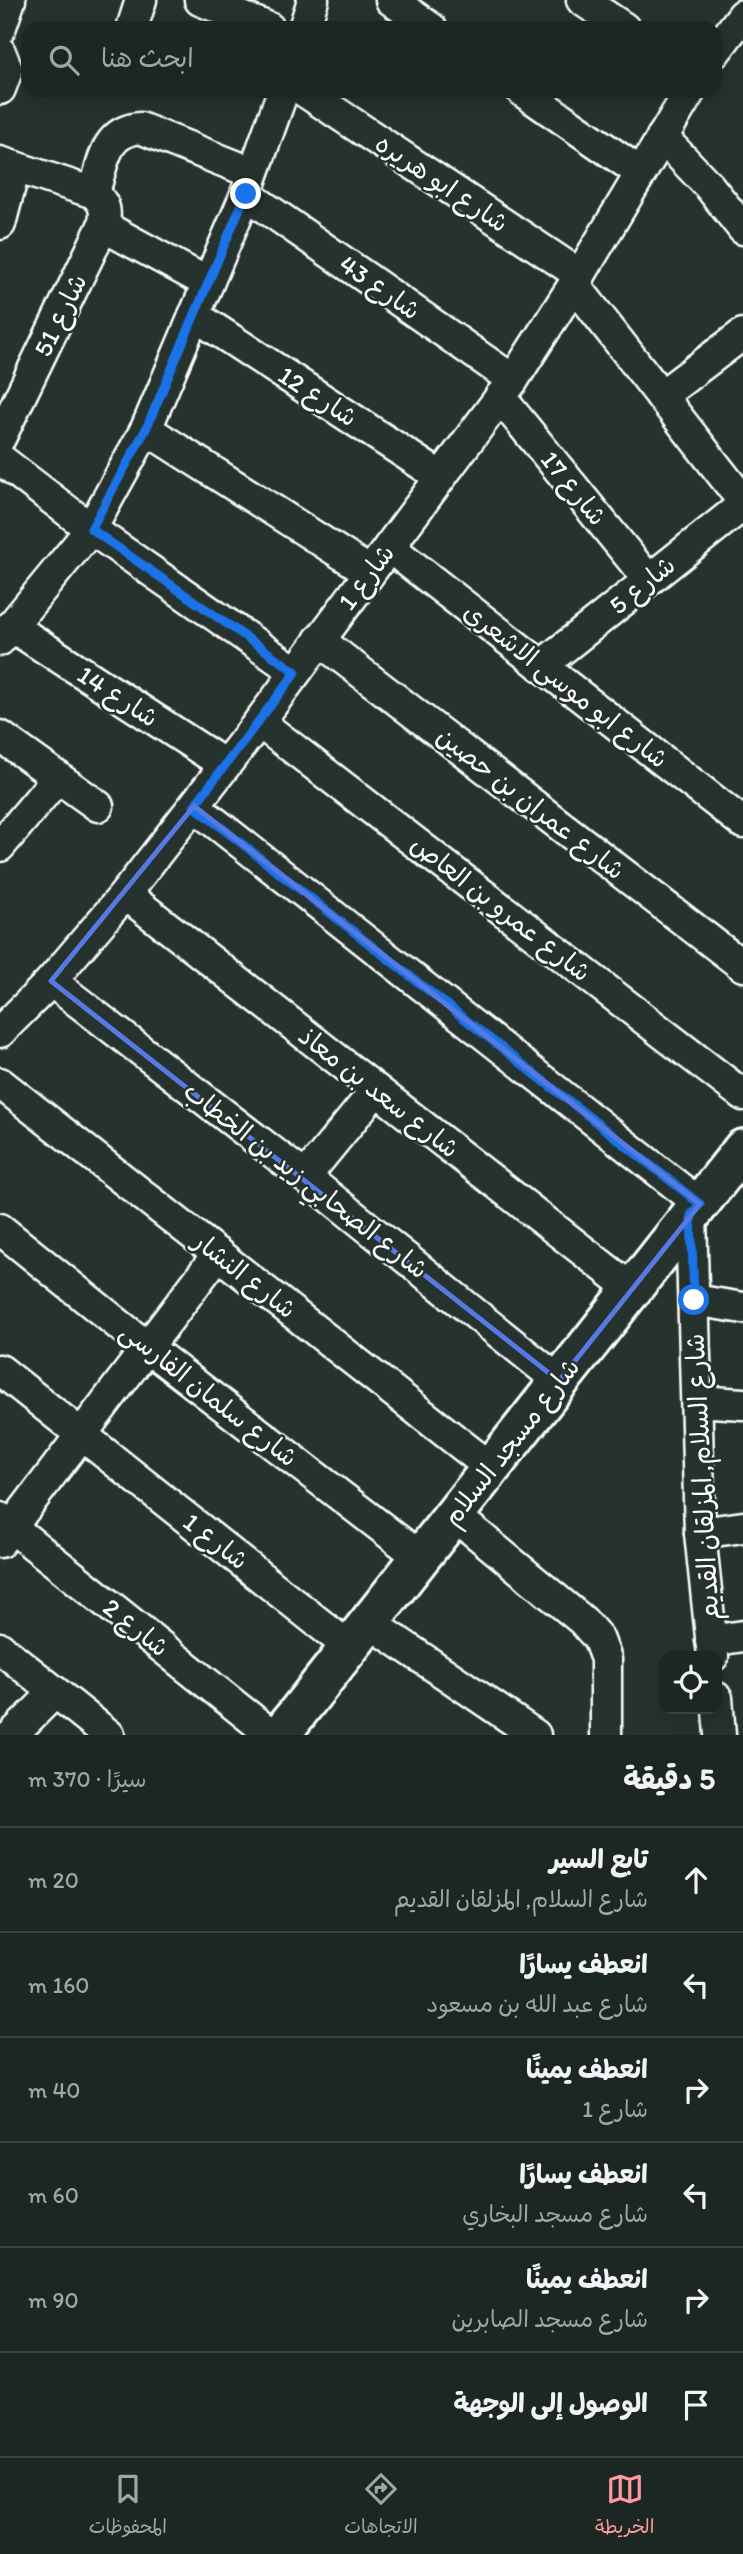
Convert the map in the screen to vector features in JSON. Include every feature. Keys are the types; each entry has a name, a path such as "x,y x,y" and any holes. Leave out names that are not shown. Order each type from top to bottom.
{"street":[{"path":"0,29 10,0"},
{"path":"134,21 141,0"},
{"path":"200,0 252,21"},
{"path":"306,21 313,0"},
{"path":"391,0 421,21"},
{"path":"582,0 614,21"},
{"path":"0,52 7,71 0,89"},
{"path":"4,634 91,529 146,429 250,184 281,98"},
{"name":"شارع ابو هريره","path":"314,98 577,280 743,503"},
{"path":"532,98 641,173"},
{"name":"شارع 1","path":"0,1032 51,981 125,894 259,722 507,389 577,280 686,98"},
{"name":"شارع 43","path":"94,193 109,144 117,135 128,129 140,128 250,184 507,389"},
{"path":"662,137 738,212"},
{"path":"0,224 8,164 94,193 103,202 106,214 103,226 208,283"},
{"name":"شارع 51","path":"0,438 103,226"},
{"name":"شارع 12","path":"194,315 441,477"},
{"path":"661,396 743,334"},
{"name":"شارع 17","path":"507,389 648,579"},
{"path":"146,429 370,572"},
{"path":"0,459 91,529 296,672"},
{"name":"شارع 5","path":"541,666 743,503"},
{"name":"شارع ابو موسى الاشعرى","path":"388,547 743,823"},
{"name":"شارع 14","path":"4,634 225,765"},
{"name":"شارع عمران بن حصين","path":"319,640 743,966"},
{"name":"شارع عمرو بن العاص","path":"259,722 743,1095"},
{"path":"0,736 98,806"},
{"path":"0,846 58,777"},
{"path":"194,806 695,1209"},
{"name":"شارع سعد بن معاذ","path":"125,894 632,1289"},
{"name":"شارع الصحابي زيد بن الخطاب","path":"51,981 305,1177 559,1381"},
{"name":"شارع النشار","path":"0,1083 491,1468"},
{"path":"305,1177 376,1090"},
{"name":"شارع مسجد السلام","path":"280,1735 743,1149"},
{"name":"شارع السلام, المزلقان القديم","path":"695,1209 694,1300 700,1533 712,1649"},
{"name":"شارع سلمان الفارسى","path":"0,1228 148,1348 421,1557"},
{"path":"4,1530 82,1435 218,1254"},
{"path":"694,1300 743,1308"},
{"name":"شارع 1","path":"0,1370 82,1435 359,1634 536,1735"},
{"path":"696,1401 743,1404"},
{"path":"454,1515 583,1621 598,1638 606,1659 606,1735"},
{"path":"700,1533 743,1527"},
{"name":"شارع 2","path":"4,1530 272,1735"},
{"path":"712,1649 743,1636"},
{"path":"0,1648 109,1735"},
{"path":"12,1735 54,1692"},
{"path":"722,1714 728,1733"}],"highlighted area":[{"path":"194,806 700,1204 559,1381 51,981"}],"route":[{"path":"246,194 146,429 91,529 296,672 194,806 700,1204 691,1215 694,1300"}]}
